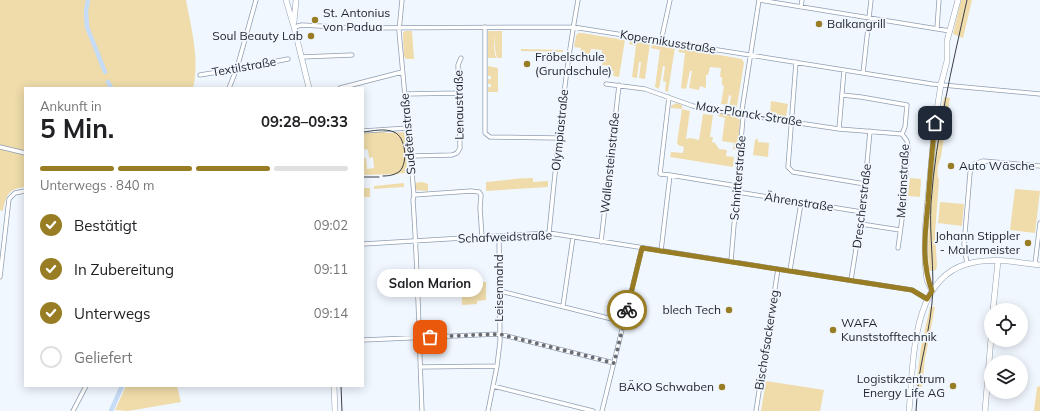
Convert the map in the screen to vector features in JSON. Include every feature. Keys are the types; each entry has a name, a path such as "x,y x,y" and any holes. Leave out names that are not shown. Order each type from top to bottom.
{"street":[{"path":"229,87 237,68 256,0"},
{"path":"286,0 309,87"},
{"path":"294,27 296,0"},
{"name":"Sudetenstraße","path":"402,0 399,27 414,195 422,411"},
{"name":"Olympiastraße","path":"549,233 559,138 573,27 578,0"},
{"path":"661,41 670,0"},
{"path":"759,0 950,31"},
{"name":"Schnitterstraße","path":"731,261 743,114 759,0"},
{"path":"801,7 802,0"},
{"path":"863,73 871,0"},
{"path":"937,28 939,0"},
{"path":"932,291 927,280 924,249 935,123 941,84 947,61 947,41 958,0"},
{"name":"Kopernikusstraße","path":"294,27 573,27 863,73 941,84 1040,94"},
{"path":"485,27 486,135 498,138 559,138"},
{"path":"301,57 352,55"},
{"name":"Textilstraße","path":"200,75 288,58"},
{"name":"Lenaustraße","path":"410,156 452,155 457,153 460,148 458,65 462,58"},
{"path":"796,62 788,167 793,172 865,184"},
{"path":"839,129 844,70"},
{"path":"344,87 402,72"},
{"name":"Max-Planck-Straße","path":"606,84 644,89 693,106 839,129 870,131"},
{"name":"Wallensteinstraße","path":"601,242 620,85"},
{"path":"404,94 459,93"},
{"name":"Merianstraße","path":"842,95 907,105 905,127 902,134"},
{"path":"669,97 660,174 738,186"},
{"path":"364,131 408,128"},
{"name":"Merianstraße","path":"870,131 902,134 907,141 908,148 898,248"},
{"name":"Drescherstraße","path":"851,280 861,224 870,131"},
{"path":"0,147 24,153"},
{"path":"967,264 964,245 970,173 974,164 984,161 1040,166"},
{"path":"660,251 670,175"},
{"path":"0,277 9,199 15,193 24,191"},
{"path":"414,195 471,191 479,192 481,195 480,208 482,237"},
{"name":"Ährenstraße","path":"737,192 862,212"},
{"path":"790,270 801,203"},
{"path":"910,411 920,319 927,299 932,291 946,274 967,264 980,261 998,261 1037,265 1040,223"},
{"name":"Merianstraße","path":"861,224 900,230"},
{"name":"Schafweidstraße","path":"364,244 549,233 912,290 927,299"},
{"name":"Leisenmahd","path":"488,411 497,366 500,341 499,236"},
{"path":"562,306 573,237"},
{"path":"602,411 642,248"},
{"path":"994,303 998,261"},
{"name":"Bischofsackerweg","path":"756,411 778,269"},
{"path":"500,290 624,322"},
{"path":"364,340 499,334 614,363"},
{"path":"985,411 990,347"},
{"path":"420,367 497,366"},
{"path":"493,386 593,411"},
{"path":"73,411 85,387"},
{"path":"334,387 335,411"}],"shaded area":[{"path":"0,0 186,0 196,66 193,87 24,87 24,187 11,191 5,201 3,211 0,210"},
{"path":"961,0 972,0 963,38 953,34"},
{"path":"412,31 414,59 406,59 404,56 403,32"},
{"path":"488,31 502,31 502,58 497,58 495,49 495,34 494,49 496,58 488,58"},
{"path":"578,33 625,40 619,77 613,76 614,71 610,71 610,66 602,65 602,50 591,49 589,57 580,56 581,48 574,47"},
{"path":"630,40 650,43 645,79 639,78 641,62 639,62 637,78 632,77 636,46 629,44"},
{"path":"652,44 675,47 668,92 665,91 666,82 663,81 665,66 663,66 659,89 655,87 660,50 651,48"},
{"path":"680,48 742,59 744,63 737,106 735,108 729,108 731,96 729,95 727,105 721,104 724,86 722,85 722,77 720,77 721,68 710,67 708,75 706,75 706,88 700,86 699,90 689,88 692,71 690,71 686,89 681,88 685,53 678,52"},
{"path":"521,49 563,50 563,52 521,51"},
{"path":"488,66 498,68 498,92 488,92 488,87 491,87 491,84 488,84 488,79 491,79 491,76 488,76"},
{"path":"944,97 950,98 938,168 939,180 935,234 937,265 936,270 929,271 928,245 930,204"},
{"path":"771,101 788,104 786,117 770,114"},
{"path":"676,103 682,105 682,109 671,108 671,106"},
{"path":"682,109 690,111 686,139 690,138 699,140 703,114 713,115 710,137 713,137 712,142 715,143 719,149 727,150 726,156 734,157 733,167 670,157 671,152 683,153 684,147 678,145 677,143"},
{"path":"719,113 734,116 740,120 738,150 733,149 734,143 722,141 725,118 718,116"},
{"path":"364,132 405,132 407,173 364,175 364,158 366,158 367,169 374,168 373,157 369,158 368,150 364,149"},
{"path":"756,139 758,139 758,142 769,143 768,157 753,155"},
{"path":"533,178 533,182 548,181 548,187 486,191 486,182"},
{"path":"910,178 921,179 920,197 908,196"},
{"path":"422,182 428,184 428,191 414,190 414,183"},
{"path":"404,183 404,187 374,189 374,186"},
{"path":"364,188 370,188 370,197 364,197"},
{"path":"1015,189 1040,191 1035,233 1010,230"},
{"path":"940,202 964,204 962,226 938,223"},
{"path":"461,278 479,278 479,282 486,282 486,300 477,301 477,304 462,305"},
{"path":"930,307 935,307 925,359 922,387 916,387 921,347"},
{"path":"766,381 824,390 820,411 761,411"},
{"path":"1040,386 1040,411 1034,411 1037,387"},
{"path":"126,387 177,387 181,402 128,411 115,410"}],"waterway":[{"path":"88,0 86,11 87,27 105,72"},
{"path":"108,82 110,87"},
{"path":"111,411 122,387"}],"tram line":[{"path":"916,411 919,377 929,327 933,291 931,228 933,177 945,101 967,0"},
{"path":"364,132 387,130 394,132 401,139 405,156 403,167 396,173 383,176"},
{"path":"364,177 379,177"},
{"path":"341,387 342,411"}],"way so far":[{"path":"430,337 499,334 614,363 627,310"}],"place":[{"name":"St. Antonius von Padua","path":"315,20"},
{"name":"Balkangrill","path":"819,24"},
{"name":"Soul Beauty Lab","path":"311,36"},
{"name":"Fröbelschule (Grundschule)","path":"527,64"},
{"name":"Auto Wäsche","path":"951,166"},
{"name":"Johann Stippler - Malermeister","path":"1028,243"},
{"name":"blech Tech","path":"729,310"},
{"name":"WAFA Kunststofftechnik","path":"833,330"},
{"name":"Salon Marion","path":"430,337"},
{"name":"Logistikzentrum Energy Life AG","path":"953,386"},
{"name":"BÄKO Schwaben","path":"722,387"}],"route":[{"path":"627,310 642,248 912,290 927,299 932,291 927,280 924,249 935,123"}]}
